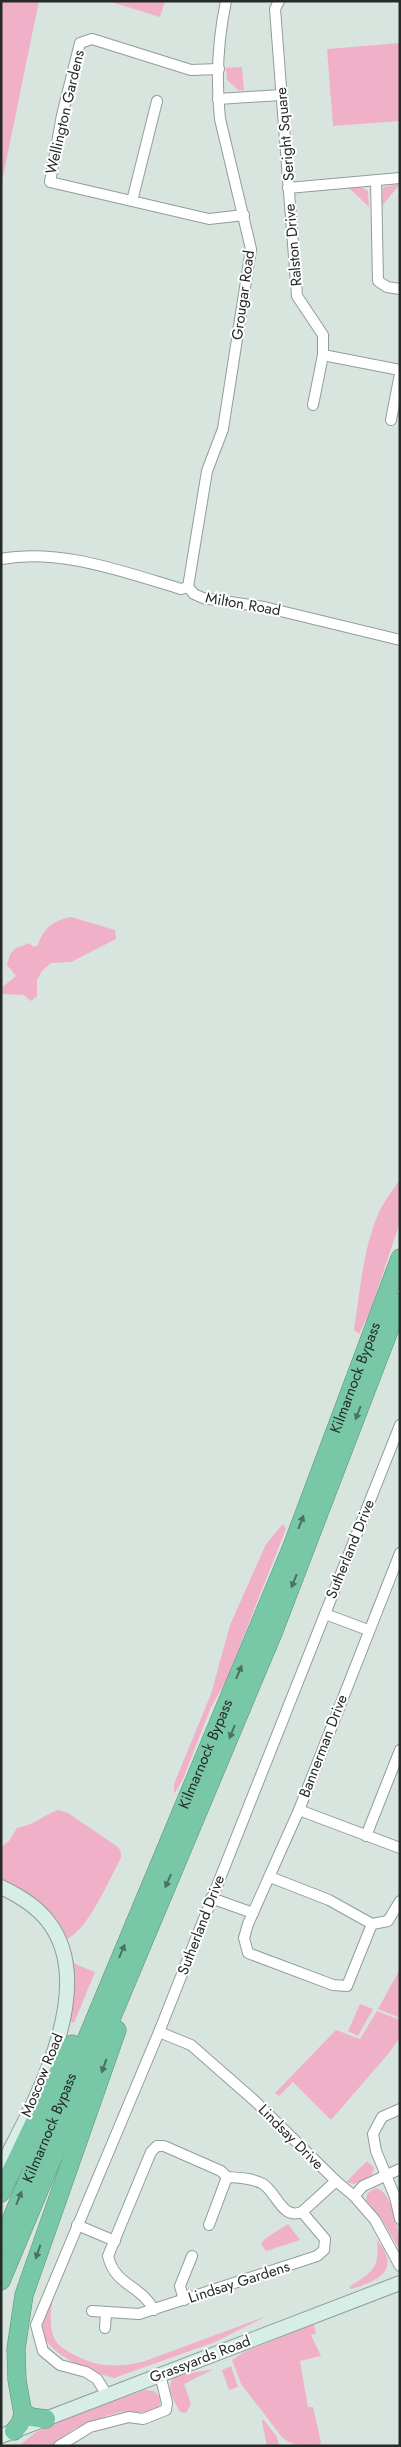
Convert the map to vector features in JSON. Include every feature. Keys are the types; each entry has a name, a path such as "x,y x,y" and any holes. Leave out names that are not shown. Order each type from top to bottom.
{"highway":[{"name":"Kilmarnock Bypass","path":"1,2244 291,1549 400,1258"},
{"name":"Kilmarnock Bypass","path":"1,2281 206,1798 304,1555 400,1302"},
{"path":"7,2433 20,2424 23,2412 17,2380 16,2349 22,2302 127,2001 132,1969"},
{"path":"1,2193 87,2012 108,1986"},
{"path":"23,2412 30,2417 46,2420"}],"main road":[{"name":"Moscow Road","path":"1,1886 26,1901 49,1921 63,1952 66,1988 63,2020 55,2049 1,2168"},
{"name":"Grassyards Road","path":"7,2433 46,2420 160,2374 400,2283"}],"street":[{"name":"Grougar Road","path":"188,587 207,471 223,429 251,249 220,119 218,100 219,69 226,1"},
{"name":"Seright Square","path":"279,1 275,10 288,188 400,178"},
{"name":"Wellington Gardens","path":"132,201 50,182 62,115 80,43 92,39 190,70 219,69"},
{"path":"218,100 281,95"},
{"path":"156,101 132,201 209,219 244,215"},
{"path":"376,180 378,281 387,287 400,289"},
{"name":"Ralston Drive","path":"288,188 297,296 323,335 323,355 313,405"},
{"path":"323,355 400,370"},
{"path":"391,420 400,374"},
{"name":"Milton Road","path":"1,559 28,555 87,563 181,589 188,587 194,594 203,598 264,607 400,640"},
{"name":"Sutherland Drive","path":"107,2395 97,2379 86,2372 60,2365 43,2351 36,2325 159,2032 400,1424"},
{"name":"Bannerman Drive","path":"372,1924 347,1986 333,1985 248,1953 244,1938 253,1913 299,1810 368,1630 400,1553"},
{"path":"325,1614 368,1630"},
{"path":"366,1836 400,1750"},
{"path":"299,1810 400,1848"},
{"path":"270,1877 329,1900 372,1924 388,1921 400,1901"},
{"path":"211,1898 253,1913"},
{"name":"Lindsay Drive","path":"159,2032 191,2045 256,2102 336,2181 354,2196 375,2220 400,2266"},
{"path":"400,2109 382,2117 373,2134 376,2151 395,2197 400,2219"},
{"path":"154,2310 148,2299 112,2270 108,2256 151,2152 156,2146 164,2146 221,2171 228,2177 251,2178 265,2185 288,2213 295,2215 302,2212 336,2181"},
{"path":"354,2196 363,2186 400,2168"},
{"path":"209,2225 228,2177"},
{"name":"Lindsay Gardens","path":"92,2311 139,2314 320,2253 324,2250 324,2239 302,2212"},
{"path":"77,2225 115,2241"},
{"path":"184,2300 180,2286 192,2256"},
{"path":"105,2328 106,2312"},
{"path":"59,2446 90,2427 128,2417 143,2419 166,2410 167,2403 160,2374"}],"shaded area":[{"path":"1,1 39,1 1,186"},
{"path":"108,1 165,1 160,17"},
{"path":"400,43 400,121 333,126 327,49"},
{"path":"242,67 244,90 238,90 227,80 226,68"},
{"path":"400,184 381,207 383,187"},
{"path":"358,186 368,191 369,207 349,188"},
{"path":"71,917 115,930 116,939 71,962 51,963 42,971 37,980 37,996 31,1001 24,995 2,994 1,988 16,976 7,965 10,954 16,948 30,943 33,947 38,945 46,929 59,920"},
{"path":"400,1179 400,1222 370,1312 359,1334 354,1330 369,1240 381,1208"},
{"path":"283,1524 286,1529 226,1681 211,1707 183,1779 174,1794 174,1784 211,1694 230,1625 266,1544"},
{"path":"58,1810 68,1813 118,1847 121,1852 121,1858 91,1915 75,1934 67,1939 62,1928 49,1910 22,1890 1,1879 1,1847 9,1841 17,1828 28,1825"},
{"path":"73,1963 95,1972 74,2023 68,2020"},
{"path":"400,1969 400,2018 378,2009"},
{"path":"360,2004 373,2009 358,2036 348,2031"},
{"path":"377,2011 400,2020 400,2037 389,2053 331,2120 293,2082 279,2096 275,2093 336,2030 360,2039"},
{"path":"367,2161 374,2168 371,2177 354,2184 346,2182"},
{"path":"375,2188 386,2196 391,2205 399,2234 400,2250 382,2220 366,2200 367,2194"},
{"path":"288,2224 300,2240 266,2251 261,2244 266,2238"},
{"path":"377,2240 384,2250 387,2259 387,2266 384,2272 371,2282 351,2289 349,2287 369,2273 376,2264"},
{"path":"50,2299 53,2299 51,2326 54,2337 59,2345 82,2359 105,2365 134,2364 145,2361 267,2316 215,2342 114,2378 82,2367 51,2347 42,2329 43,2317"},
{"path":"314,2324 316,2333 311,2335 321,2356 300,2361 308,2407 313,2407 321,2442 319,2445 308,2446 290,2443 282,2437 241,2384 232,2360 244,2352"},
{"path":"231,2366 238,2387 229,2390 222,2370"},
{"path":"214,2369 184,2384 191,2404 186,2413 180,2412 170,2390 171,2380 174,2376"},
{"path":"145,2390 154,2391 161,2398 159,2407 153,2412 122,2412 109,2415 74,2429 51,2446 19,2446 36,2432 56,2424 58,2420"},
{"path":"263,2419 277,2437 279,2446 267,2446"}]}
